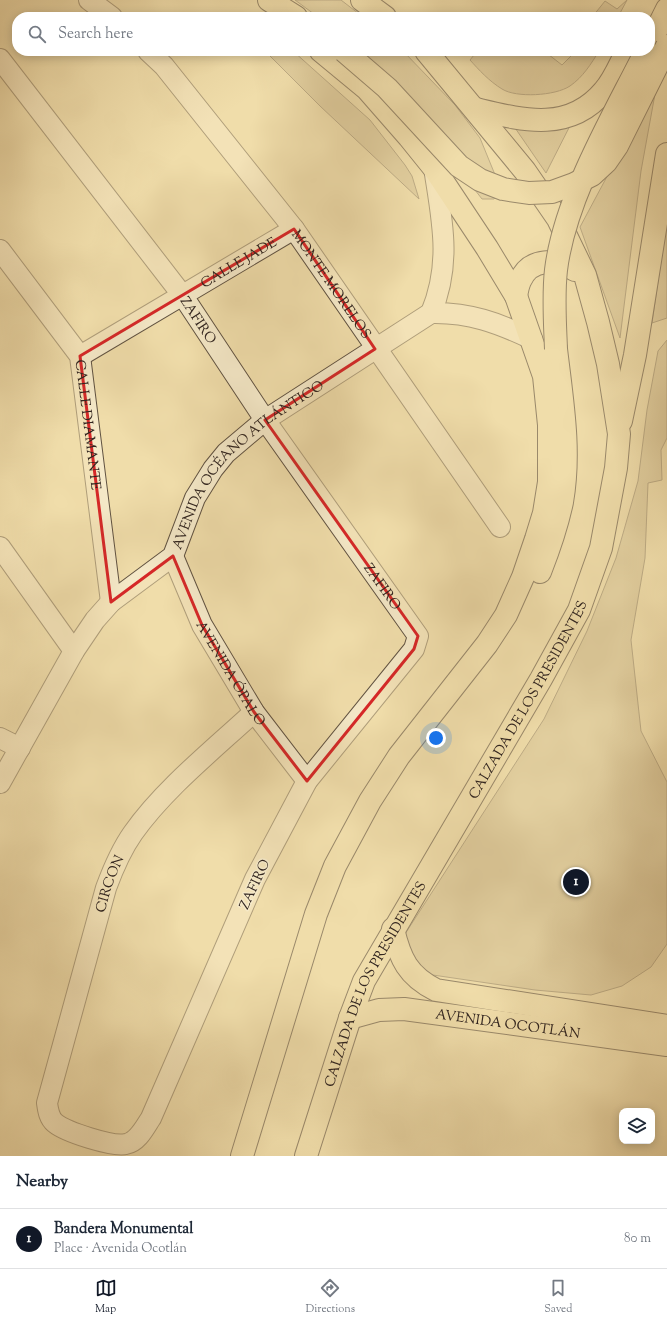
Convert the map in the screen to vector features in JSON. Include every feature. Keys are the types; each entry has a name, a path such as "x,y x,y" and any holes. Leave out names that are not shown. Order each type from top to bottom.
{"main road":[{"path":"258,0 281,10"},
{"path":"362,0 378,12"},
{"path":"649,12 655,0"},
{"path":"655,33 667,9"},
{"path":"350,56 387,88 459,166 480,180 503,189 529,193 552,192 574,184 592,175 606,162 617,146 667,46"},
{"path":"242,1156 316,914 335,866 370,801 399,756 488,644 506,615 523,577 544,513 549,482 550,424 544,376 516,296 487,248 434,168 367,89 327,56"},
{"name":"CALZADA DE LOS PRESIDENTES","path":"306,1156 350,1018 364,981 393,929 541,679 578,610 601,548 616,468 618,434 608,364 585,275 558,219 525,171 476,109 430,56"},
{"path":"476,109 519,119 542,121 564,118 587,108 605,91 624,56"},
{"path":"488,644 506,633 527,601 551,542 562,501 566,446 556,349 554,310 556,270 562,236 577,193 644,56"},
{"path":"618,434 635,355 667,154"},
{"path":"516,296 520,280 532,266 548,262 564,263 585,275"},
{"name":"AVENIDA OCOTLÁN","path":"393,929 399,953 411,972 421,982 436,990 667,1026"},
{"name":"AVENIDA OCOTLÁN","path":"350,1018 380,1010 404,1009 667,1045"}],"street":[{"path":"89,0 105,12"},
{"name":"MONTE MORELOS","path":"153,56 164,66 294,229 375,349 500,528"},
{"name":"ZAFIRO","path":"0,59 183,296 264,420 418,636 414,649 307,780 255,879 151,1118 136,1139 126,1144"},
{"path":"434,168 444,233 443,273 439,294 431,314 445,313 468,316 494,322 532,339"},
{"name":"CALLE JADE","path":"80,356 294,229"},
{"name":"CALLE DIAMANTE","path":"0,250 80,356 111,602"},
{"name":"AVENIDA OCÉANO ATLÁNTICO","path":"0,782 74,651 95,620 111,602 173,556 195,498 213,469 226,453 264,420 431,314"},
{"path":"2,553 74,651"},
{"name":"AVENIDA ÓPALO","path":"173,556 202,625 254,712 307,780"},
{"name":"CIRCON","path":"126,1144 111,1144 66,1129 54,1122 49,1113 47,1103 106,888 116,861 133,833 171,789 254,712"},
{"path":"0,738 20,748"}],"highlighted area":[{"path":"294,229 375,349 265,420 418,636 414,649 307,781 254,712 202,625 173,556 111,602 80,356"}],"shaded area":[{"path":"295,0 341,0 357,12 311,12"},
{"path":"627,0 621,12 596,12 605,1 617,9"},
{"path":"270,56 299,56 370,120 412,176 419,199 320,106"},
{"path":"359,56 408,56 455,105 480,138 500,187 499,194 494,199 482,199 402,96"},
{"path":"473,56 550,56 562,65 571,56 596,56 583,74 570,86 555,92 536,95 516,94 502,89 489,79 470,60"},
{"path":"657,83 641,171 620,338 580,227"},
{"path":"577,112 546,173 511,122"},
{"path":"667,219 667,318 652,323"},
{"path":"667,340 667,438 661,450 662,480 648,483 645,558 631,640 641,731 667,782 667,944 651,967 622,986 591,995 535,990 426,974 407,955 405,934 544,719 587,631 616,558 638,481 647,410 658,351"}],"place":[{"name":"Bandera Monumental","path":"576,882"}]}
